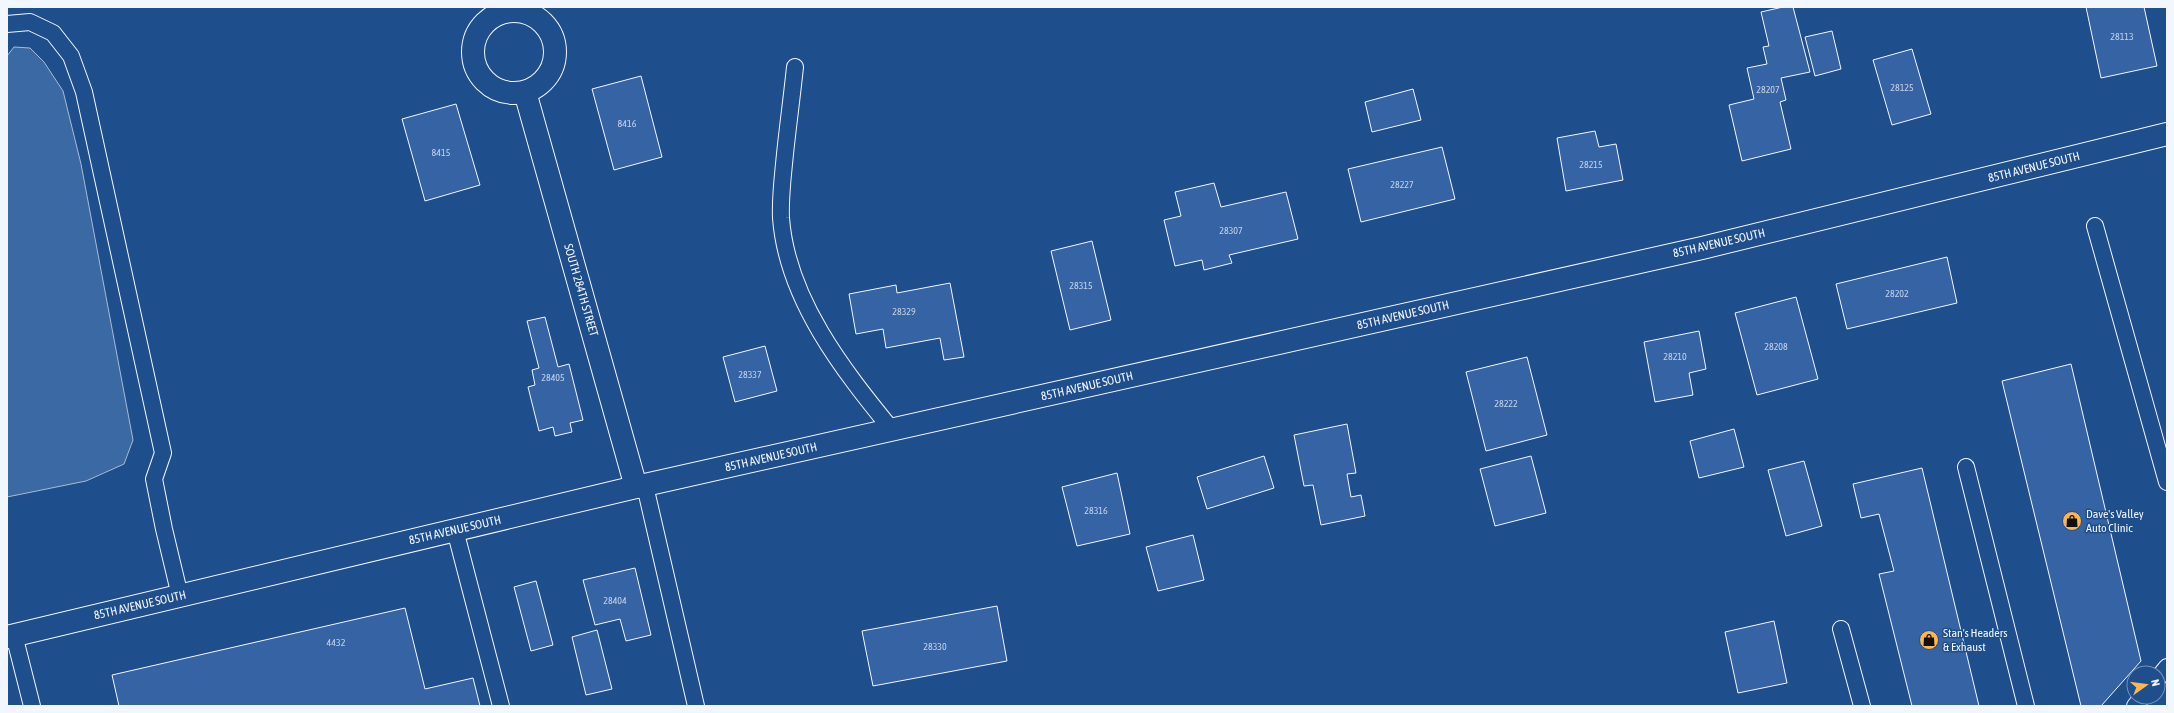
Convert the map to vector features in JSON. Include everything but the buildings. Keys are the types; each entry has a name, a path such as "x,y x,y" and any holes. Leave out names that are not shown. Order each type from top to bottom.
{"street":[{"name":"SOUTH 284TH STREET","path":"526,92 640,486"},
{"name":"85TH AVENUE SOUTH","path":"10,636 640,486 1702,248 2167,134"}],"lane":[{"path":"7,24 30,22 53,33 71,56 84,92 163,453 154,479 180,596"},
{"path":"795,67 781,191 781,219 795,280 812,316 847,372 892,430"},
{"path":"2095,226 2167,482"},
{"path":"1966,467 2026,706"},
{"path":"640,486 696,706"},
{"path":"455,530 501,706"},
{"path":"1841,629 1862,706"},
{"path":"10,636 32,706"}],"water":[{"path":"14,47 30,48 44,62 63,91 81,164 133,440 124,464 86,481 7,497 7,56"}],"place":[{"name":"Dave's Valley Auto Clinic","path":"2072,521"},
{"name":"Stan's Headers & Exhaust","path":"1929,640"}]}
